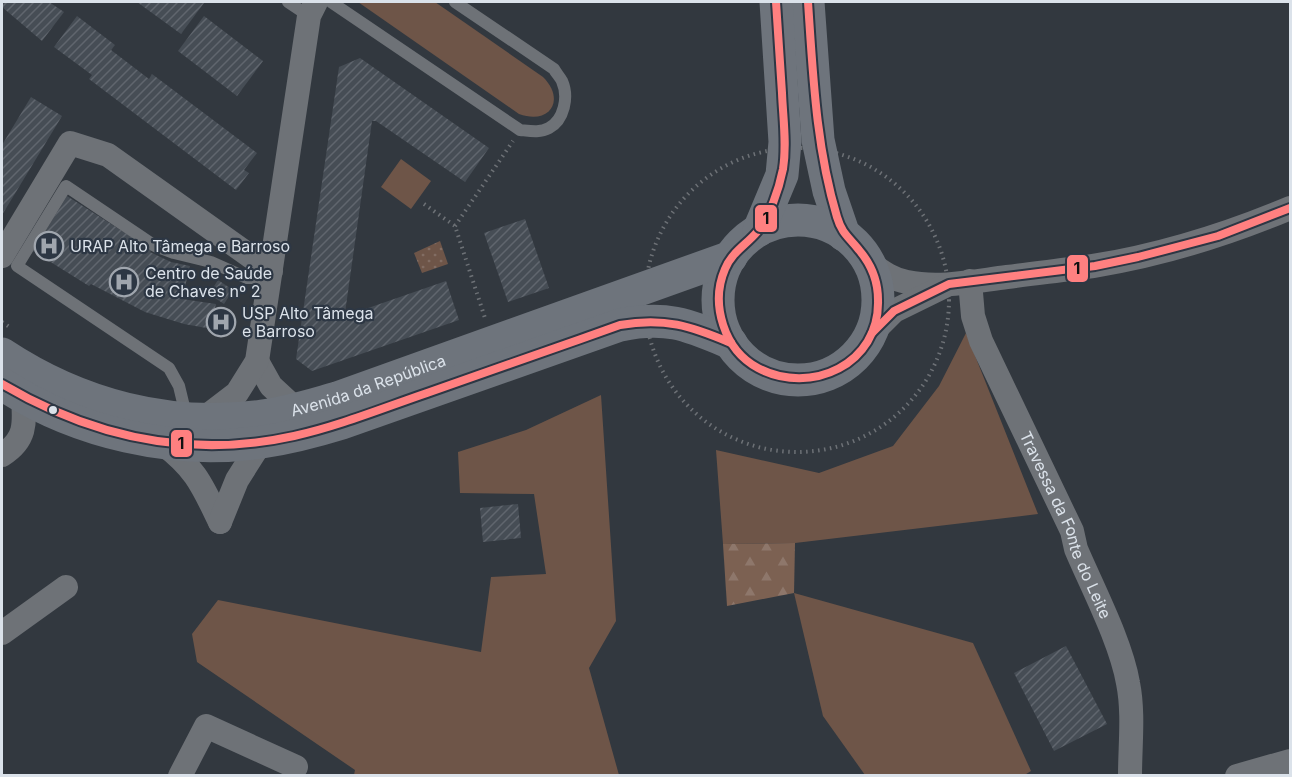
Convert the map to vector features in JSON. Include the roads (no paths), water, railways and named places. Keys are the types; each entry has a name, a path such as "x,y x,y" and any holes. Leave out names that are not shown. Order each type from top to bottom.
{"street":[{"path":"759,230 782,175 785,142 776,2"},
{"path":"808,2 818,140 829,191 844,235"},
{"path":"195,419 237,393 257,361 312,9"},
{"path":"2,256 70,144 108,155 271,271"},
{"path":"867,261 888,276 908,282 959,283 1095,266 1218,236 1290,208"},
{"path":"872,333 878,309 877,284 867,261 857,246 844,235 824,224 802,220 780,222 759,230 743,242 731,257 721,278 718,300 721,323 731,344 747,362 768,375 792,381 816,379 839,370 858,354 872,333 894,311 959,283"},
{"name":"Avenida da República","path":"2,354 52,384 117,407 165,418 262,416 297,410 337,398 731,257"},
{"name":"Travessa da Fonte do Leite","path":"959,283 981,341 1072,531 1076,549 1120,656 1128,682 1131,710 1130,776"},
{"name":"Avenida da República","path":"12,391 73,420 111,432 163,444 203,445 261,442 303,434 342,423 620,325 638,321 665,320 691,326 731,344"},
{"path":"257,361 271,386 297,410"},
{"path":"2,455 13,448 21,435 25,419 12,391"},
{"path":"163,444 190,467 200,481 219,522 237,480 261,442"},
{"path":"2,633 66,587"},
{"path":"180,776 206,726 296,767"},
{"path":"1236,776 1290,761"}],"lane":[{"path":"288,2 312,9"},
{"path":"331,2 520,130 537,132 550,128 562,116 566,97 562,81 554,69 455,2"},
{"path":"195,419 169,368 17,266 66,186 155,246 167,251 211,262 248,278 259,278 271,271"}],"place":[{"name":"URAP Alto Tâmega e Barroso","path":"49,246"},
{"name":"Centro de Saúde de Chaves nº 2","path":"124,282"},
{"name":"USP Alto Tâmega e Barroso","path":"221,322"}]}
